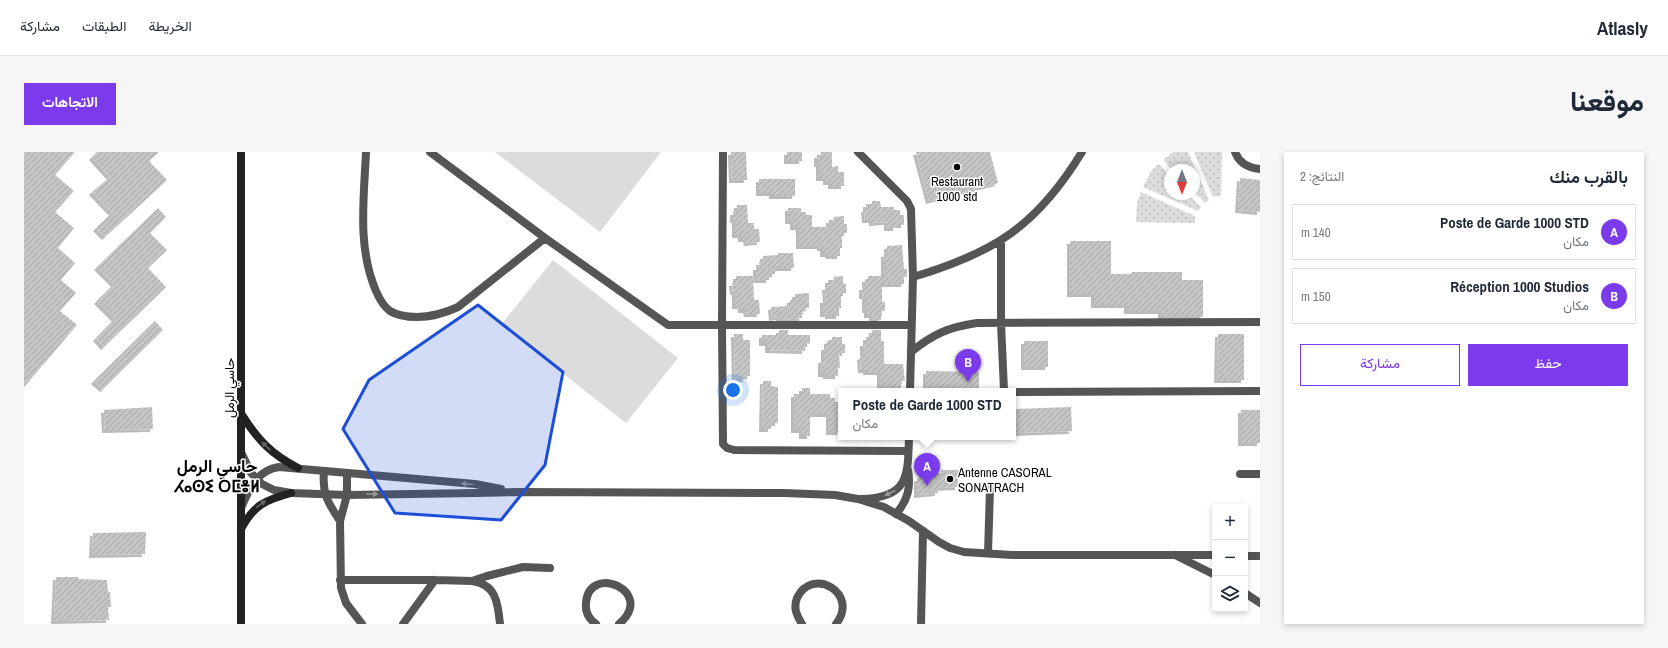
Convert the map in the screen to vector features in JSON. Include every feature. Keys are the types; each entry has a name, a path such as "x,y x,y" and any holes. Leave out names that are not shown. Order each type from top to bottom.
{"main road":[{"name":"حاسي الرمل","path":"240,624 242,152"},
{"path":"241,414 266,447 280,459 298,468"},
{"path":"240,530 252,511 262,502 291,493"}],"street":[{"path":"366,152 363,227 368,267 380,300 386,308 394,313 405,316 421,317 448,311 458,306 545,238"},
{"path":"430,152 664,324 673,326 722,324 911,325"},
{"path":"723,152 723,442 727,448 740,450 908,450"},
{"path":"858,152 907,201 910,209 913,277 910,388"},
{"path":"913,277 984,251 1001,241 1046,203 1082,152"},
{"path":"1235,152 1239,160 1244,164 1250,168 1260,169"},
{"path":"1001,241 1001,323 1004,388"},
{"path":"910,352 929,338 946,330 977,323 1260,322"},
{"path":"1016,392 1260,391"},
{"path":"858,499 879,497 897,490 906,476 909,440"},
{"path":"241,452 251,473 256,479 268,488 291,493 476,494 520,492 835,494 884,507 950,548 964,552 1212,555"},
{"path":"896,514 904,505 908,492 910,479 907,467"},
{"path":"241,510 245,497 256,479 271,468 298,468 475,484 520,492"},
{"path":"324,471 323,487 325,494 329,505 340,521"},
{"path":"346,473 347,494 340,521 340,580 346,603 362,624"},
{"path":"1240,474 1260,474"},
{"path":"988,553 990,489"},
{"path":"921,624 922,532"},
{"path":"1175,555 1212,574"},
{"path":"1248,556 1259,556"},
{"path":"1248,558 1259,556"},
{"path":"472,581 524,567 550,568"},
{"path":"340,580 435,580 472,581 482,583 490,589 498,606 500,624"},
{"path":"403,624 435,580"},
{"path":"596,624 587,614 585,606 589,592 601,583 615,584 626,592 630,599 630,606 629,613 624,622"},
{"path":"802,624 795,610 799,594 805,588 813,584 821,584 829,585 836,590 840,596 843,611 841,618 836,624"},
{"path":"1248,594 1260,603"}],"highlighted area":[{"path":"478,305 563,372 545,465 501,520 395,513 343,429 369,380"}],"shaded area":[{"path":"495,152 661,152 600,232"},
{"path":"1173,152 1188,152 1193,164 1167,164 1163,160"},
{"path":"1194,152 1222,152 1221,196 1213,197"},
{"path":"1159,164 1164,169 1164,196 1143,187 1152,170"},
{"path":"1200,179 1209,200 1205,203 1200,198"},
{"path":"1141,192 1195,216 1195,223 1136,222 1137,204"},
{"path":"1173,200 1194,200 1201,207 1198,211"},
{"path":"553,260 678,358 626,423 501,325"}],"building":[{"path":"24,152 75,152 55,175 74,191 55,212 74,228 58,248 75,263 61,280 76,293 60,311 77,325 24,387"},
{"path":"97,152 159,152 149,161 167,180 105,237 96,228 112,213 92,192 110,177 92,157"},
{"path":"731,152 746,152 747,180 732,180"},
{"path":"787,152 802,152 802,161 787,161"},
{"path":"821,152 832,152 832,167 838,166 838,172 844,172 844,186 831,186 831,182 826,182 826,178 819,178 819,164 817,164 817,155 821,155"},
{"name":"Restaurant 1000 std","path":"916,152 990,152 998,183 929,201"},
{"path":"1240,178 1260,180 1260,212 1238,210"},
{"path":"759,179 795,179 795,196 772,196 772,193 759,193"},
{"path":"872,201 880,201 881,207 894,207 894,210 900,210 900,215 904,215 904,225 896,225 896,228 887,228 887,222 872,223 872,220 865,220 864,209 866,209 866,204 872,204"},
{"path":"737,205 747,205 748,223 754,223 754,229 759,229 760,242 747,243 746,239 741,239 741,235 735,235 735,220 733,220 733,212 737,212"},
{"path":"158,208 166,217 150,233 167,250 148,268 166,287 104,347 96,338 115,319 97,301 114,284 97,267"},
{"path":"788,208 801,208 801,212 806,212 806,215 812,215 812,227 829,227 829,220 834,220 834,217 844,216 844,224 847,224 847,233 842,233 842,248 840,248 840,256 829,256 828,254 823,254 823,248 820,248 820,246 799,246 799,227 793,227 793,221 788,221"},
{"path":"1070,241 1111,241 1111,274 1132,274 1132,272 1182,272 1182,280 1203,280 1203,317 1161,317 1161,311 1127,311 1127,305 1094,305 1094,294 1070,294"},
{"path":"902,245 904,269 907,269 907,277 904,277 904,284 882,284 882,302 885,302 885,311 882,311 881,320 872,320 872,315 867,315 867,310 865,310 865,296 862,296 862,287 865,287 865,279 868,279 868,276 884,276 884,254 887,254 887,246"},
{"path":"778,253 793,253 794,268 775,268 775,274 769,274 769,280 756,280 756,267 760,267 759,262 763,262 763,256 778,255"},
{"path":"736,276 753,276 754,300 759,300 760,314 747,314 746,310 741,310 741,306 735,306 735,292 733,292 732,283 736,283"},
{"path":"843,276 843,284 846,284 846,293 841,293 841,308 839,308 839,316 828,316 828,314 823,314 823,300 826,300 825,287 828,287 828,280 834,280 834,277"},
{"path":"809,293 809,308 805,308 806,311 802,312 802,318 779,320 779,317 772,318 771,307 790,306 790,300 795,299 795,294"},
{"path":"155,321 163,330 103,389 94,381"},
{"path":"779,330 788,330 788,335 810,335 810,344 805,343 805,351 768,350 768,343 762,343 762,335 779,335"},
{"path":"872,330 881,330 881,341 884,341 884,364 903,364 905,381 901,381 901,388 880,388 880,372 866,372 866,370 861,370 860,357 863,356 863,343 866,343 866,337 871,337"},
{"path":"734,334 743,334 743,340 750,340 750,376 743,376 743,382 735,382"},
{"path":"1218,334 1244,334 1244,380 1217,380"},
{"path":"832,337 842,337 842,344 845,344 845,353 839,353 840,368 838,368 838,376 826,376 826,374 821,374 821,360 824,360 824,347 827,347 827,341 832,340"},
{"path":"1024,341 1048,341 1048,367 1024,367"},
{"path":"926,371 979,372 979,388 926,388"},
{"path":"763,381 771,381 771,386 778,387 778,423 771,423 771,429 762,429"},
{"path":"802,388 810,388 810,394 830,394 830,398 835,398 835,402 838,402 838,432 829,432 829,414 810,414 810,436 802,436 802,430 794,430 794,394 802,394"},
{"path":"152,407 153,429 105,430 104,410"},
{"path":"1071,407 1072,431 1016,433 1016,409"},
{"path":"1241,410 1260,410 1260,443 1241,443"},
{"path":"941,470 958,470 958,487 938,488 938,493 917,495 917,478 922,478 922,473 941,473"},
{"path":"146,532 145,554 92,555 93,533"},
{"path":"56,577 78,577 78,579 107,580 108,592 110,592 111,607 108,607 109,620 54,621"}],"place":[{"name":"Restaurant 1000 std","path":"957,167"},
{"name":"Réception 1000 Studios","path":"968,382"},
{"name":"Antenne CASORAL SONATRACH","path":"950,479"},
{"name":"Poste de Garde 1000 STD","path":"927,486"}],"district":[{"name":"حاسي الرمل ⵃⴰⵙⵉ ⵔⵎⴻⵍ","path":"217,475"}]}
